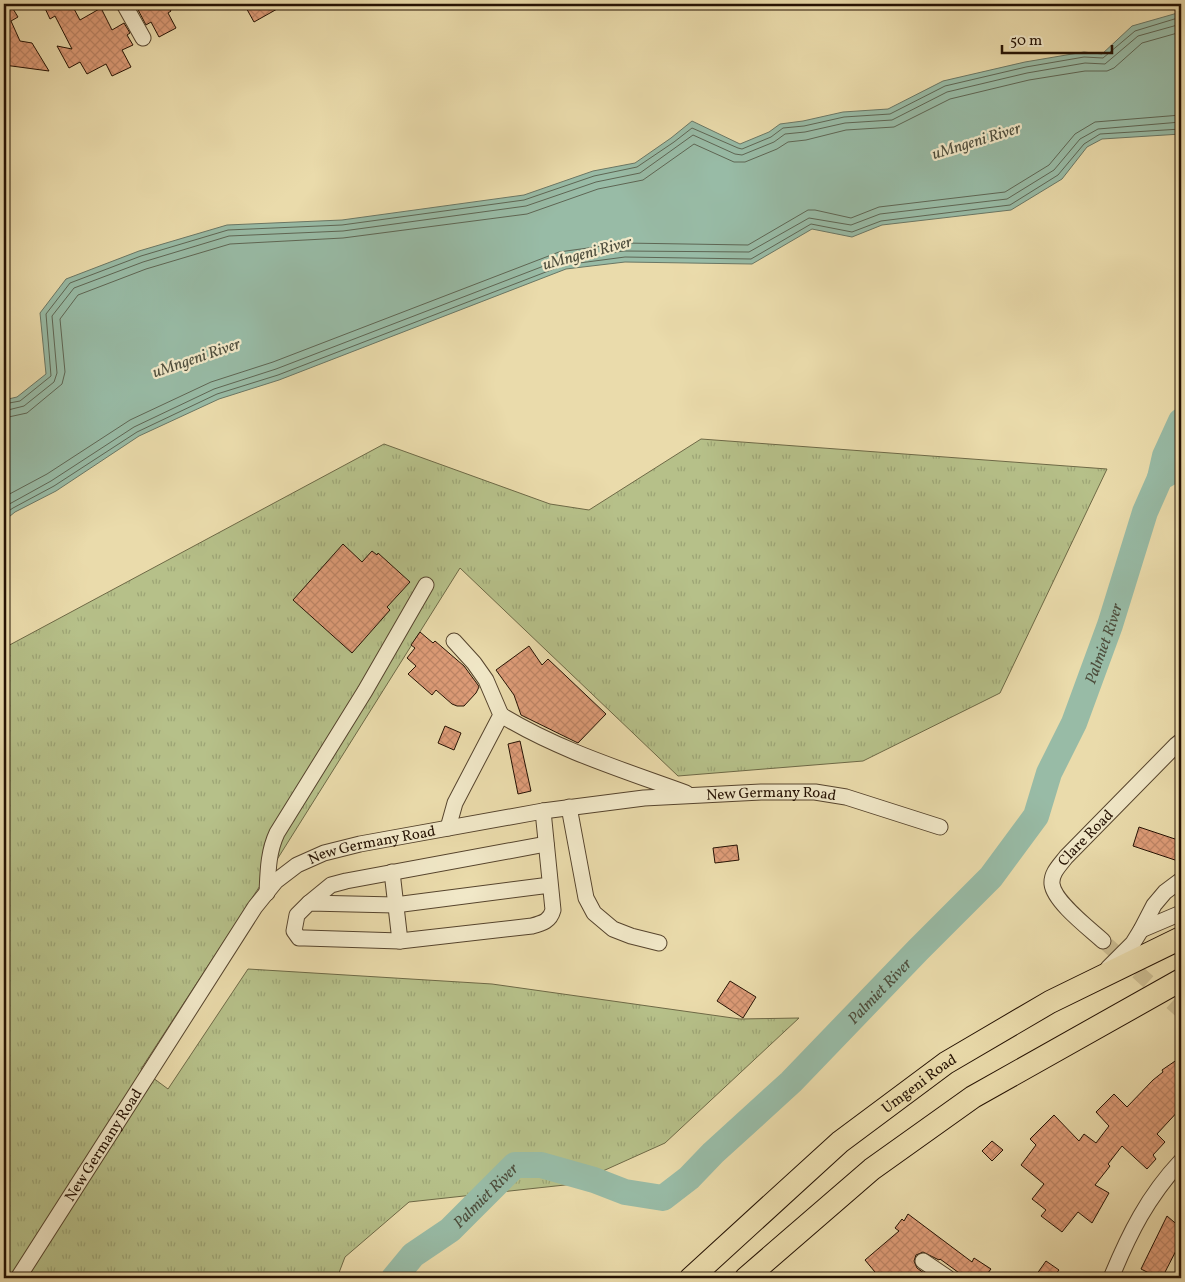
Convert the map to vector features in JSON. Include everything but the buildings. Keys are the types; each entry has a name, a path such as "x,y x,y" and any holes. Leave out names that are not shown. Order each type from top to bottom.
{"highway":[{"name":"Umgeni Road","path":"691,1278 840,1142 946,1063 1050,1002 1181,938"},
{"path":"746,1278 872,1169 972,1097 1181,980"}],"street":[{"path":"124,4 142,38"},
{"path":"266,893 269,857 277,833 365,691 426,585"},
{"path":"454,641 474,663 486,680 501,715 527,731 551,742 692,796"},
{"path":"448,828 455,803 501,715"},
{"name":"Clare Road","path":"1104,941 1063,904 1055,893 1052,884 1056,869 1181,741"},
{"name":"New Germany Road","path":"18,1278 255,907 276,881 297,865 324,853 360,844 543,811 644,798 761,792 815,792 846,797 940,827"},
{"path":"569,807 584,890 589,906 594,914 613,929 659,943"},
{"path":"543,811 553,910 551,917 546,922 532,926 400,941 299,938 294,931 297,916 309,903 331,886 346,881 392,872 546,844"},
{"path":"392,872 400,941"},
{"path":"1098,978 1133,943 1154,905 1165,892 1181,880"},
{"path":"309,903 395,905 550,885"},
{"path":"1141,930 1181,913"},
{"path":"1111,1278 1143,1209 1168,1175 1181,1161"},
{"path":"923,1261 948,1278"}],"green space":[{"path":"701,439 1107,469 1000,693 863,761 678,776 460,568 278,858 141,1069 168,1089 248,969 492,984 740,1019 799,1018 665,1143 574,1184 409,1202 345,1257 337,1278 4,1278 4,648 384,444 550,504 589,510"}],"water":[{"name":"uMngeni River","path":"1181,12 1181,134 1102,139 1087,147 1062,179 1011,210 882,225 852,237 812,229 752,264 625,262 566,269 279,380 219,399 139,436 56,491 15,512 4,521 4,400 17,397 46,374 40,313 66,279 139,251 227,225 342,220 524,195 593,171 635,163 692,121 740,144 769,132 780,124 843,112 888,109 943,81 1025,62 1084,52 1102,54 1132,26"}],"waterway":[{"path":"1160,478 1165,456 1181,421"},
{"name":"Palmiet River","path":"394,1278 413,1255 450,1230 515,1165 541,1165 594,1180 625,1192 663,1198 689,1178 713,1153 791,1082 991,877 1036,816 1049,773 1074,723 1110,625 1145,512 1160,478 1181,466"}],"tunnel":[{"path":"1103,941 1181,1011"}]}
